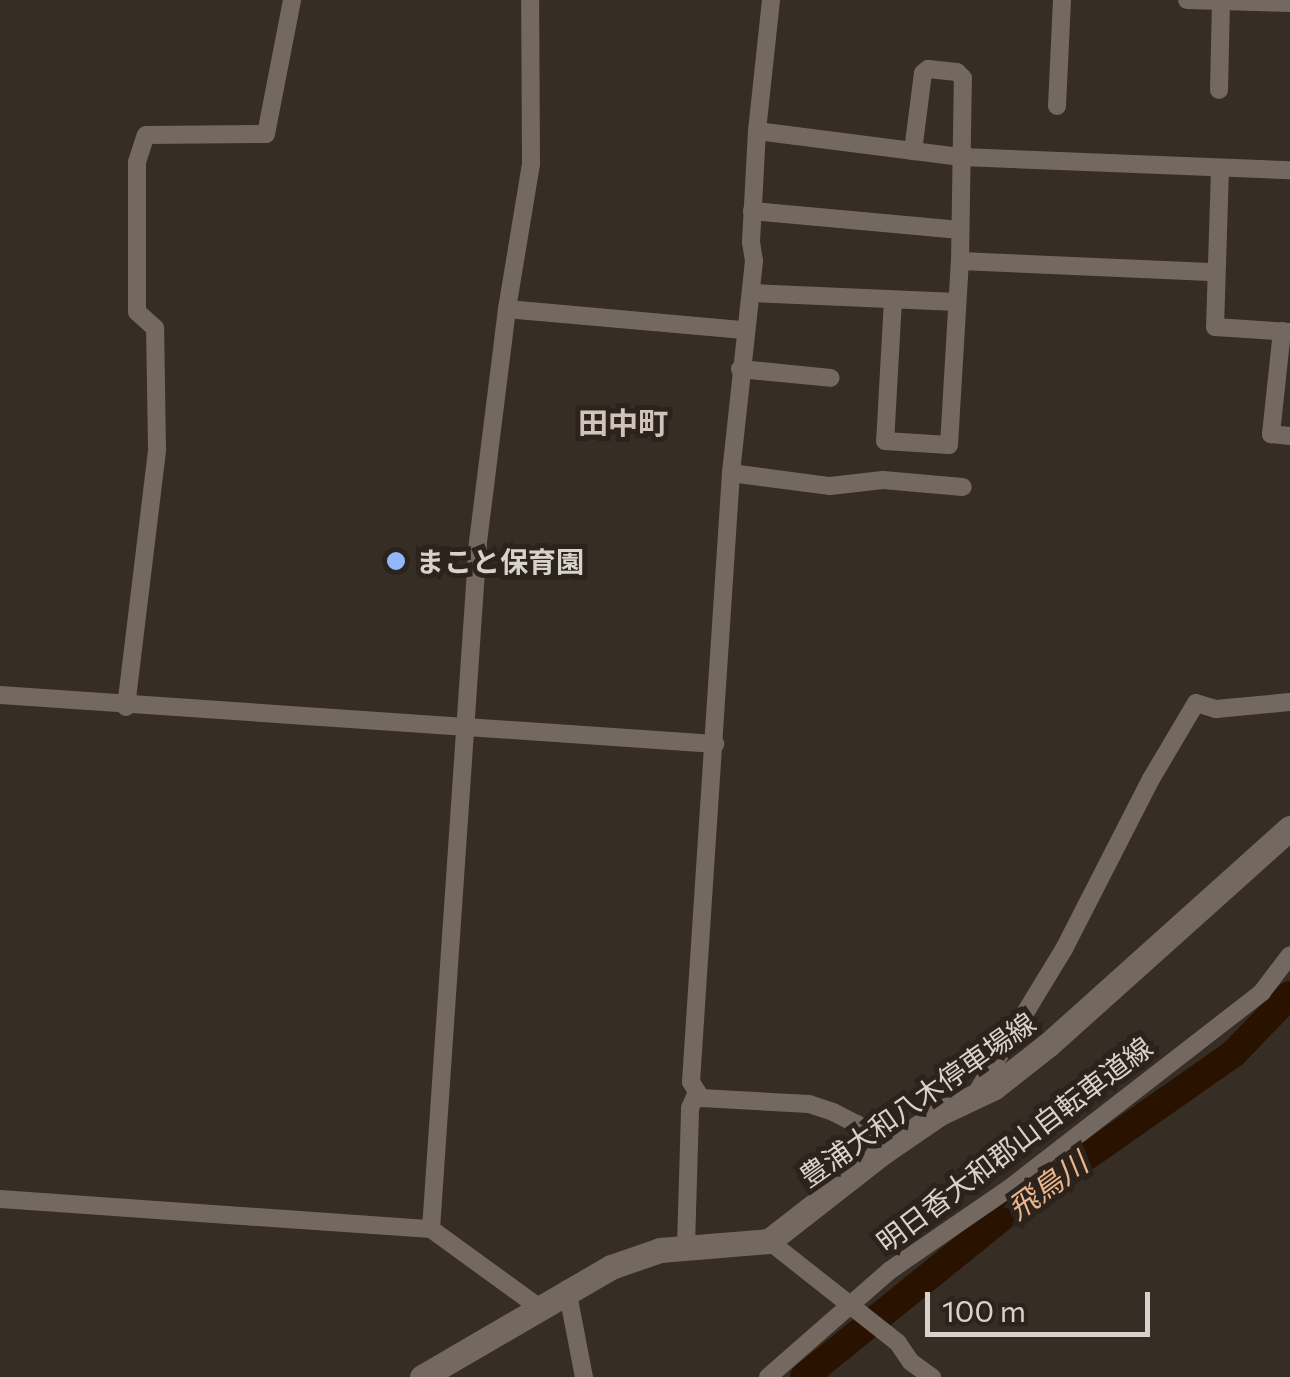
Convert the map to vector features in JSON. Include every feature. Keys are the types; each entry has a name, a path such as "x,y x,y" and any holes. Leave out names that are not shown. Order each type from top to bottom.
{"main road":[{"name":"豊浦大和八木停車場線","path":"768,1241 883,1152 940,1113 993,1088 1050,1044 1290,828"},
{"path":"422,1377 537,1306 610,1267 686,1246 768,1241"}],"street":[{"path":"126,707 157,430 155,328 137,312 137,162 146,135 266,134 292,0"},
{"path":"431,1229 478,542 507,309 530,164 530,0"},
{"path":"771,0 757,130 751,293 731,472 691,1082 701,1098 821,1108 857,1124 883,1152"},
{"path":"1057,106 1062,0"},
{"path":"1188,0 1290,3"},
{"path":"1218,90 1221,2"},
{"path":"893,300 886,441 949,445 960,260 963,78 957,72 923,72 913,151"},
{"path":"757,130 961,157 1290,170 1290,160"},
{"path":"1220,168 1214,327 1286,332 1270,434 1290,436"},
{"path":"752,210 960,230"},
{"path":"960,260 1216,272"},
{"path":"751,293 957,302"},
{"path":"507,309 744,330"},
{"path":"740,369 832,378"},
{"path":"731,472 830,486 883,480 963,487"},
{"path":"0,696 714,744"},
{"path":"974,1097 987,1069 1022,1023 1151,778 1196,703 1216,709 1290,702"},
{"name":"明日香大和郡山自転車道線","path":"768,1377 854,1310 889,1272 1011,1188 1262,992 1290,955"},
{"path":"686,1246 690,1108 697,1092"},
{"path":"0,1199 431,1229 537,1306"},
{"path":"768,1241 898,1343 932,1377"},
{"path":"567,1289 584,1377"}],"waterway":[{"name":"飛鳥川","path":"804,1377 1020,1203 1233,1054 1290,995"}],"place":[{"name":"まこと保育園","path":"396,561"}],"district":[{"name":"田中町","path":"623,422"}]}
